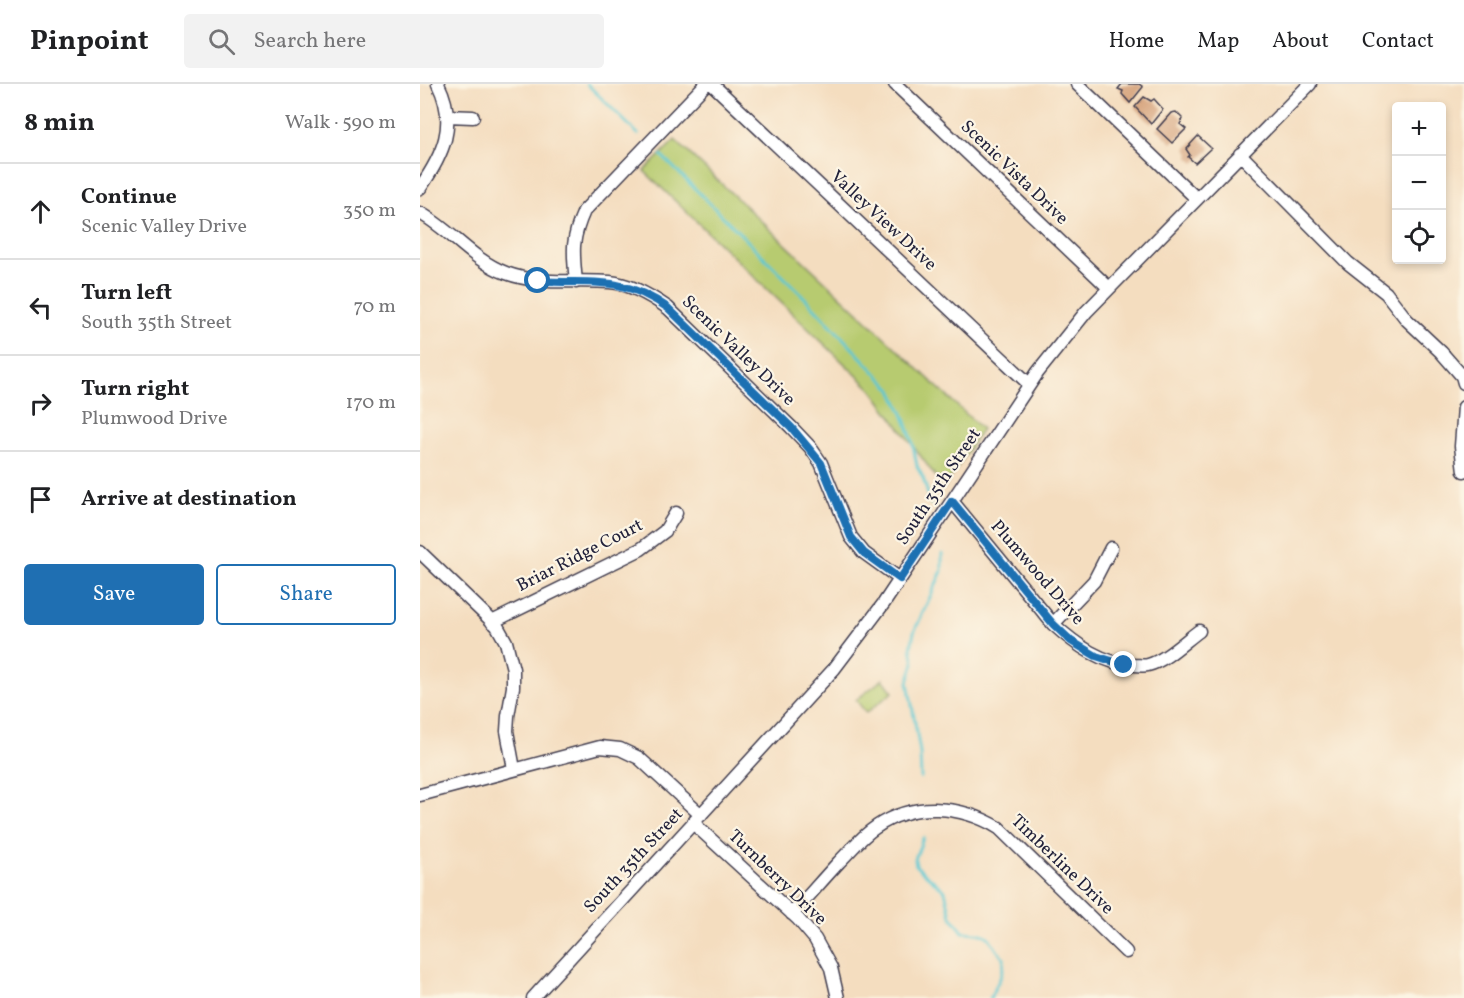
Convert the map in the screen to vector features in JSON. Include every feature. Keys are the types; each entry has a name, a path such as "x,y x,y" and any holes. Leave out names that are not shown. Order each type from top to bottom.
{"street":[{"path":"420,188 442,152 446,138 445,102 438,84"},
{"path":"576,282 572,252 576,229 584,212 706,84"},
{"name":"Valley View Drive","path":"712,84 1029,384"},
{"name":"Scenic Vista Drive","path":"895,84 1109,288"},
{"path":"1077,84 1197,199"},
{"name":"South 35th Street","path":"533,998 834,669 900,579 1029,384 1079,320 1304,86"},
{"path":"447,116 472,117"},
{"path":"1240,154 1348,263 1386,293 1407,320 1441,352 1462,376 1464,383"},
{"name":"Scenic Valley Drive","path":"420,213 473,254 504,272 538,281 612,282 653,297 668,308 810,447 821,463 851,537 864,553 900,579"},
{"path":"1464,407 1461,446 1464,471"},
{"name":"Plumwood Drive","path":"952,501 1053,624 1071,641 1096,656 1124,665 1148,665 1161,659 1199,632"},
{"name":"Briar Ridge Court","path":"492,621 641,549 664,531 676,513"},
{"path":"1053,624 1094,580 1111,548"},
{"path":"420,552 492,621 506,642 513,669 507,731 514,769"},
{"name":"Turnberry Drive","path":"420,795 600,747 620,750 639,758 815,939 831,968 838,998"},
{"name":"Timberline Drive","path":"792,914 857,843 875,827 912,811 937,808 985,820 999,828 1126,952"}],"green space":[{"path":"675,140 982,429 944,488 872,390 644,171"},
{"path":"883,679 893,692 866,713 856,700"}],"building":[{"path":"1122,84 1139,84 1143,87 1130,103 1122,94 1123,91 1118,89"},
{"path":"1144,97 1151,101 1154,99 1163,109 1151,124 1135,107"},
{"path":"1176,112 1183,119 1180,124 1186,129 1172,143 1157,129 1171,113"},
{"path":"1198,136 1211,148 1195,163 1188,157 1190,155 1186,149"}],"waterway":[{"path":"587,84 638,134"},
{"path":"661,155 805,298 892,390 904,416 917,466 931,504"},
{"path":"921,778 920,752 908,682 914,663 911,648 914,632 942,571 942,554"},
{"path":"923,838 915,859 916,866 945,891 951,916 963,932 987,936 1004,958 1001,975 990,998"}],"route":[{"path":"538,281 612,282 653,297 668,308 810,447 821,463 851,537 864,553 900,579 952,501 1053,624 1071,641 1096,656 1124,665"}]}
